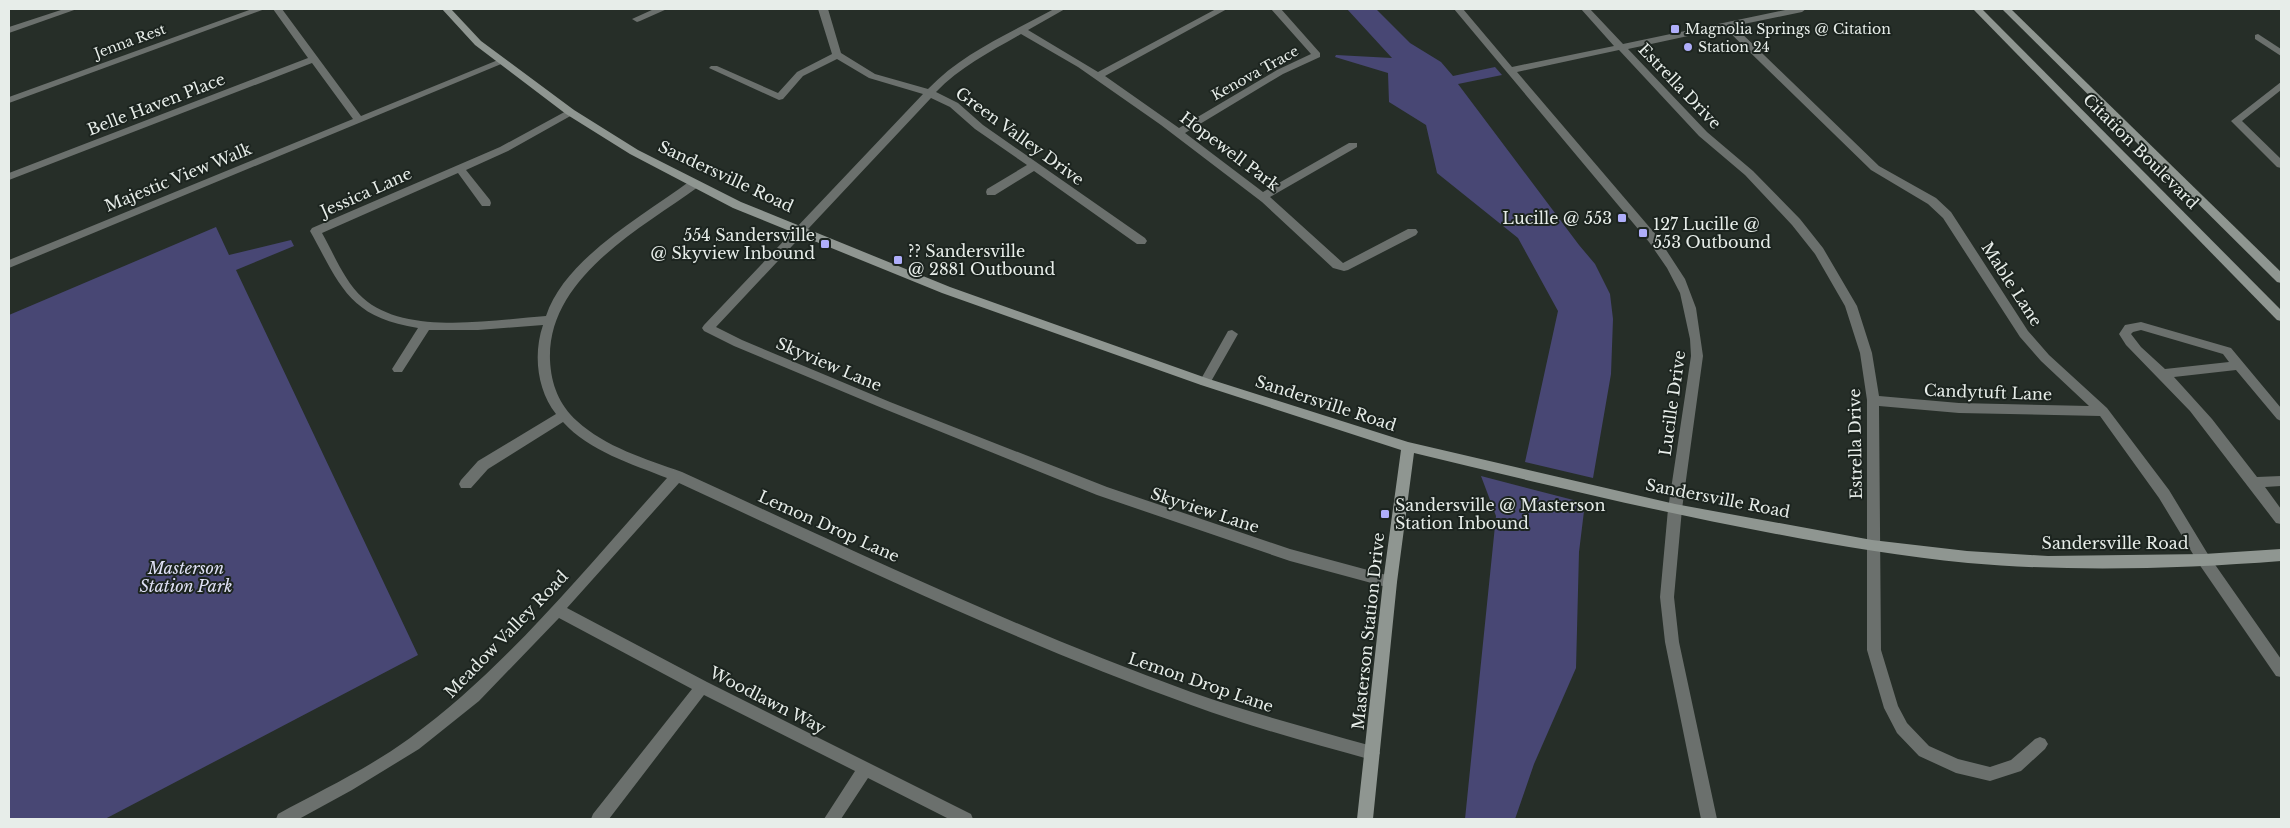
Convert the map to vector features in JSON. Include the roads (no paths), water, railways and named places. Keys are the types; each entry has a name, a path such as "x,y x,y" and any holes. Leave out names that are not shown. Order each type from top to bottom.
{"street":[{"path":"9,30 72,9"},
{"name":"Jenna Rest","path":"9,100 260,9"},
{"path":"278,9 359,120"},
{"name":"Sandersville Road","path":"446,9 478,43 570,112 634,152 737,205 946,290 1205,382 1408,447 1675,509 1872,546 1967,557 2048,562 2204,560 2281,555"},
{"path":"637,19 662,9"},
{"path":"714,68 779,97 800,74 837,55 829,33 828,18 822,9"},
{"name":"Skyview Lane","path":"1060,9 968,60 942,80 708,328 738,343 886,405 1102,491 1290,555 1390,582"},
{"path":"1098,76 1223,9"},
{"name":"Kenova Trace","path":"1179,132 1280,72 1317,55 1276,9"},
{"name":"Lucille Drive","path":"1458,9 1512,70 1653,239 1673,265 1684,289 1697,335 1697,356 1675,509 1668,572 1668,615 1708,819"},
{"name":"Estrella Drive","path":"1585,9 1703,134 1749,173 1796,222 1819,251 1851,306 1866,353 1873,400 1872,546 1874,650 1890,708 1902,728 1924,751 1956,766 1990,774 2016,766 2040,744"},
{"path":"1512,70 1802,9"},
{"name":"Citation Boulevard","path":"1977,9 2281,317"},
{"name":"Citation Boulevard","path":"2006,9 2281,279"},
{"name":"Mable Lane","path":"1727,25 1875,168 1932,202 1947,215 2024,334 2045,358 2103,411 2164,494 2204,560 2281,671"},
{"name":"Hopewell Park","path":"1022,31 1098,76 1179,132 1264,196 1337,265 1344,267 1412,232"},
{"path":"2258,37 2281,53"},
{"name":"Green Valley Drive","path":"837,55 872,76 930,92 954,105 979,126 1141,241"},
{"name":"Belle Haven Place","path":"9,177 314,59"},
{"name":"Majestic View Walk","path":"9,264 501,62"},
{"path":"2281,84 2236,121 2281,165"},
{"name":"Jessica Lane","path":"550,320 426,325 388,318 361,302 352,293 316,231 504,149 570,112"},
{"path":"1264,196 1353,145"},
{"path":"992,192 1035,165"},
{"path":"460,168 486,203"},
{"name":"Lemon Drop Lane","path":"694,184 585,268 564,292 550,320 542,353 543,366 550,390 564,415 586,434 599,442 1044,642 1228,711 1314,739 1372,753"},
{"path":"398,369 426,325"},
{"path":"2281,416 2226,351 2140,326 2129,328 2125,334 2131,345 2164,374 2211,426 2281,519"},
{"path":"1205,382 1232,334"},
{"path":"2164,374 2239,365"},
{"name":"Candytuft Lane","path":"1873,400 1977,410 2103,411"},
{"path":"466,484 483,465 564,415"},
{"name":"Masterson Station Drive","path":"1365,819 1390,582 1408,447"},
{"name":"Meadow Valley Road","path":"284,819 347,785 414,744 474,696 557,610 677,476"},
{"path":"2254,483 2281,480"},
{"name":"Woodlawn Way","path":"557,610 702,687 965,819"},
{"path":"599,819 702,687"},
{"path":"832,819 865,769"}],"place":[{"name":"Magnolia Springs @ Citation","path":"1675,29"},
{"name":"Station 24","path":"1688,47"},
{"name":"Lucille @ 553","path":"1622,218"},
{"name":"127 Lucille @ 553 Outbound","path":"1643,233"},
{"name":"554 Sandersville @ Skyview Inbound","path":"825,244"},
{"name":"?? Sandersville @ 2881 Outbound","path":"898,260"},
{"name":"Sandersville @ Masterson Station Inbound","path":"1385,514"}],"park label":[{"name":"Masterson Station Park","path":"186,577"}]}
